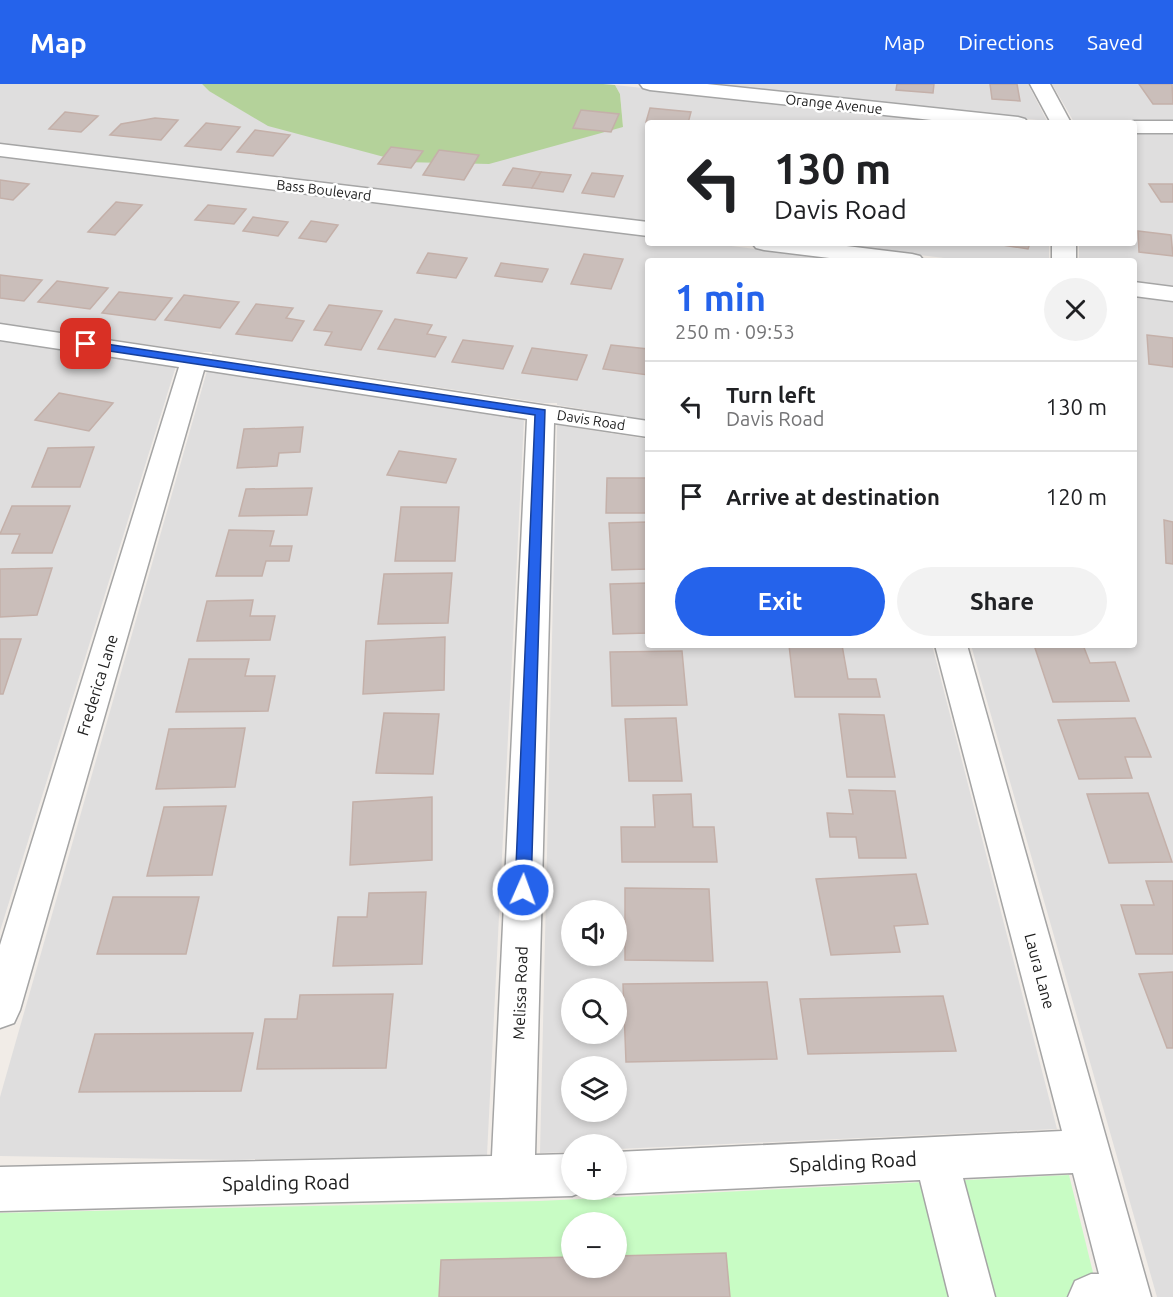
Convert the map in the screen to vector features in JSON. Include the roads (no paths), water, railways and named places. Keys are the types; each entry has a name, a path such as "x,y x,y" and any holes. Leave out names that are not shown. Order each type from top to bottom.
{"street":[{"name":"Orange Avenue","path":"650,84 990,120"},
{"path":"1040,84 1059,120"},
{"path":"1137,127 1173,127"},
{"name":"Bass Boulevard","path":"0,150 645,229"},
{"path":"789,246 887,258"},
{"path":"1137,289 1173,294"},
{"name":"Davis Road","path":"0,332 645,429"},
{"name":"Frederica Lane","path":"0,1010 194,360"},
{"name":"Melissa Road","path":"513,1177 541,412"},
{"name":"Laura Lane","path":"952,648 1089,1151 1115,1296"},
{"name":"Spalding Road","path":"627,1172 1089,1151"},
{"path":"936,1158 972,1297"},
{"name":"Spalding Road","path":"0,1189 561,1175"}]}
